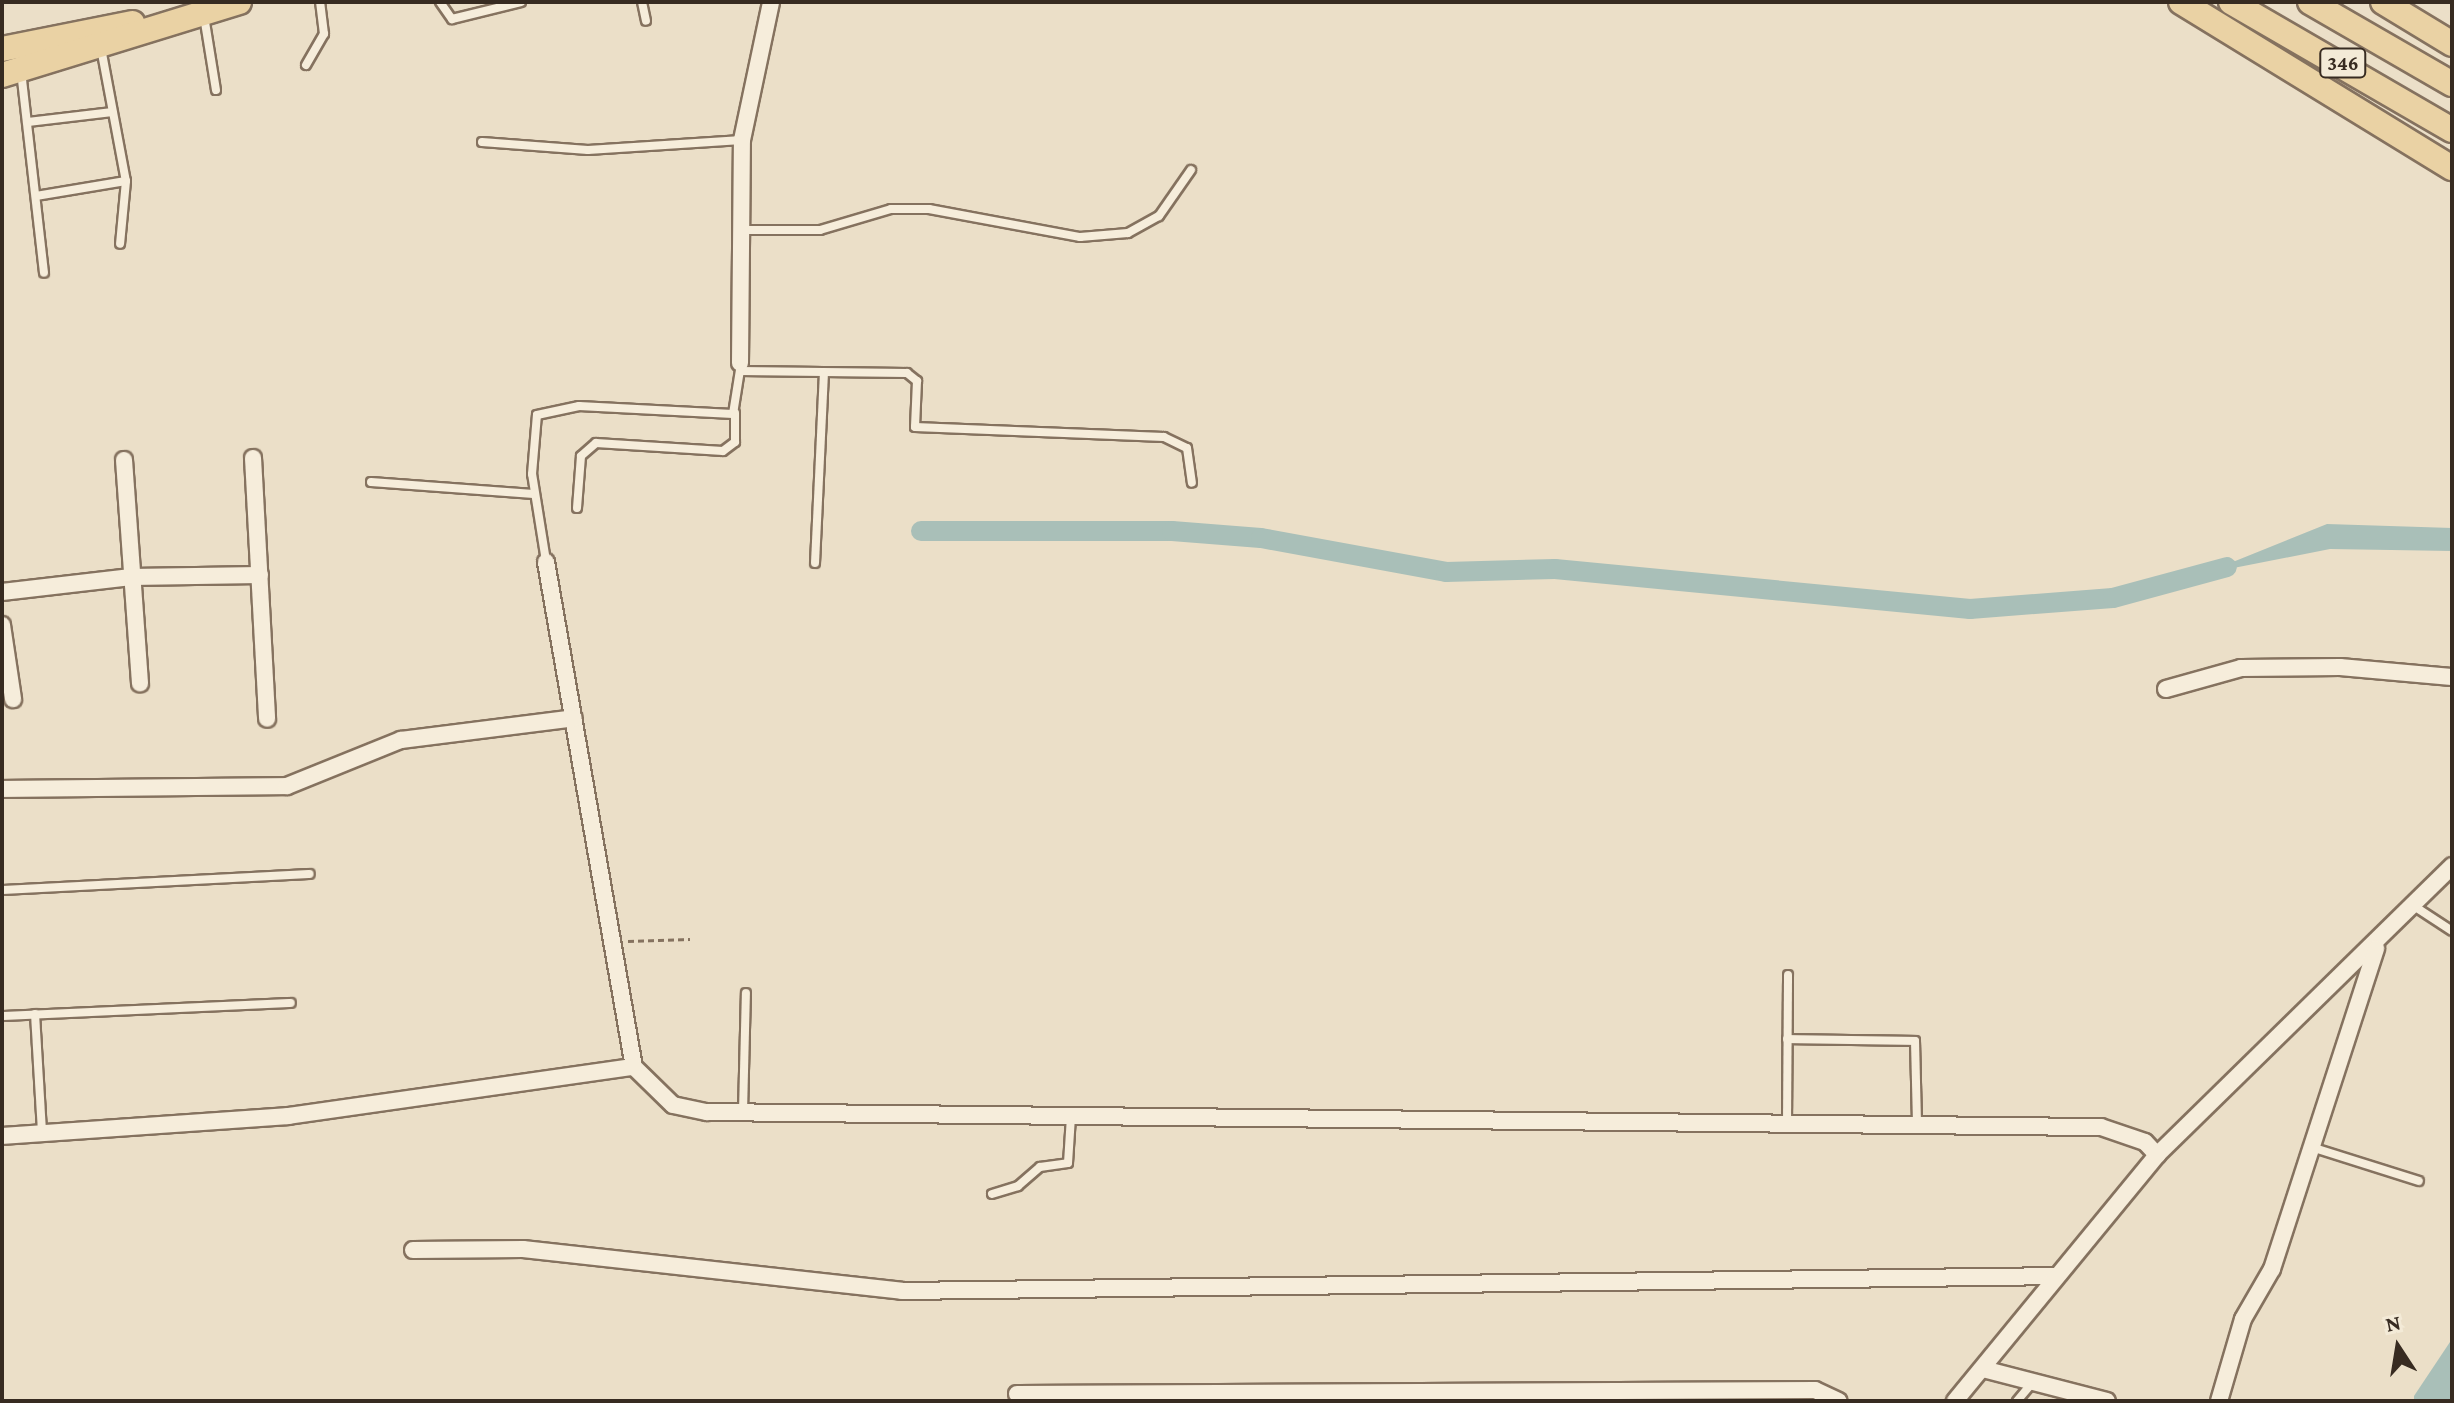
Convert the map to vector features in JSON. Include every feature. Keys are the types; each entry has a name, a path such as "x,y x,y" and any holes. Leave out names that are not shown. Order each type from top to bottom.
{"main road":[{"path":"12,73 204,16 238,2"},
{"path":"2,49 238,2"},
{"path":"2181,2 2452,168"},
{"name":"346","path":"2231,2 2452,130"},
{"name":"346","path":"2310,2 2452,84"},
{"path":"2383,2 2452,44"}],"street":[{"path":"740,367 742,140 771,2"},
{"path":"253,458 267,719"},
{"path":"124,460 140,683"},
{"path":"546,562 634,1067 673,1105 743,1112 2101,1127 2145,1142 2157,1155"},
{"path":"2,592 131,577 260,575"},
{"path":"2,625 13,699"},
{"path":"2166,689 2241,668 2340,667 2452,677"},
{"path":"2,789 287,786 401,740 574,718"},
{"path":"1955,1401 2157,1155 2286,1023 2376,946 2452,866"},
{"path":"2219,1401 2243,1319 2272,1269 2376,946"},
{"path":"2,1136 288,1116 634,1067"},
{"path":"413,1250 523,1249 902,1291 2057,1276"},
{"path":"1983,1369 2107,1401"},
{"path":"1017,1394 1665,1396 1815,1390 1839,1401"}],"lane":[{"path":"306,65 324,34 320,2"},
{"path":"440,2 452,19 494,5 521,2"},
{"path":"642,2 646,21"},
{"path":"204,16 216,90"},
{"path":"101,47 126,181 120,244"},
{"path":"12,73 28,122 44,273"},
{"path":"28,122 112,112"},
{"path":"482,142 588,150 742,140"},
{"path":"741,230 820,230 905,208 1080,237 1128,233 1159,216 1191,170"},
{"path":"36,196 126,181"},
{"path":"577,508 581,456 596,443 723,451 735,442 740,367 913,375 913,424 921,429 1181,441 1192,483"},
{"path":"815,563 824,373"},
{"path":"546,562 534,494 535,419 546,409 735,413"},
{"path":"371,482 534,494"},
{"path":"2,890 310,874"},
{"path":"2414,906 2452,931"},
{"path":"1787,1124 1788,975"},
{"path":"743,1112 746,993"},
{"path":"2,1016 291,1003"},
{"path":"35,1014 42,1133"},
{"path":"1787,1039 1915,1041 1917,1126"},
{"path":"992,1194 1018,1186 1040,1167 1068,1163 1071,1116"},
{"path":"2310,1146 2419,1181"},
{"path":"2017,1401 2033,1382"}],"path":[{"path":"612,943 690,939"}],"water":[{"path":"2327,524 2452,528 2452,551 2330,549 2203,574"},
{"path":"2452,1339 2452,1401 2414,1401 2414,1396"}],"waterway":[{"path":"921,531 1172,531 1261,538 1446,572 1555,569 1970,609 2113,598 2227,567"}]}
